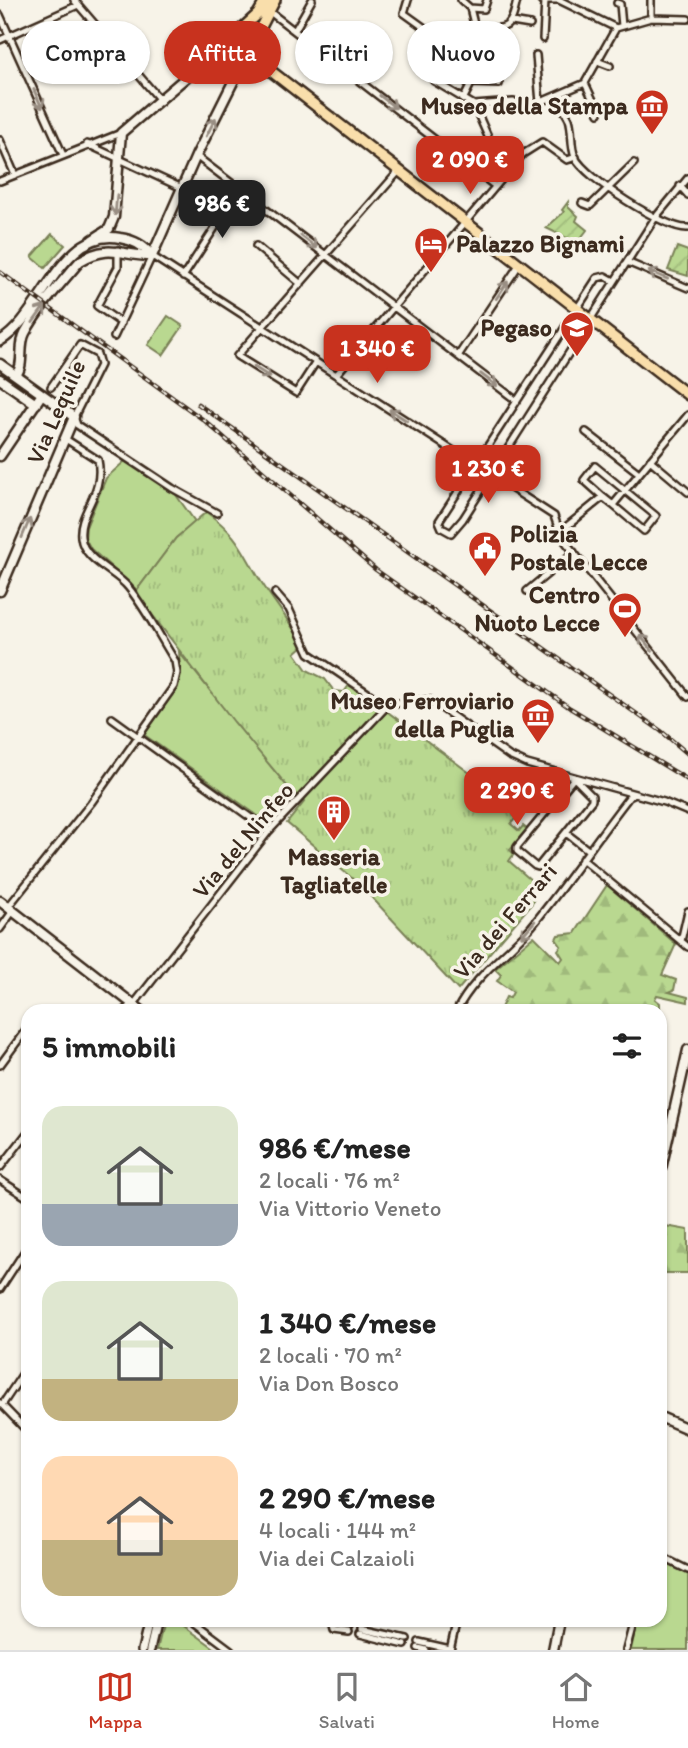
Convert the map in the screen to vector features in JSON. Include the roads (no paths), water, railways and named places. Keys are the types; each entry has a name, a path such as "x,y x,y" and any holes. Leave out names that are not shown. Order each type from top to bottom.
{"main road":[{"path":"250,21 266,0"},
{"path":"265,21 275,0"},
{"path":"281,78 688,395"},
{"path":"2,339 73,253 109,229 114,217 121,133 180,84"},
{"path":"152,256 196,156 232,84"},
{"path":"92,240 108,237 126,239 145,246 152,256"},
{"path":"2,380 16,375 21,366 20,347 26,332 66,277 91,255 118,250 152,256"},
{"path":"0,364 74,417"},
{"path":"2,380 36,404"},
{"path":"0,456 42,394"},
{"name":"Via Lequile","path":"0,591 74,417"},
{"path":"0,901 134,1004"},
{"path":"667,1147 684,1087 688,1050"},
{"path":"667,1420 688,1429"},
{"path":"553,1650 558,1627"}],"street":[{"path":"300,21 312,0"},
{"path":"408,0 404,13 415,21"},
{"path":"461,0 470,8 473,21"},
{"path":"470,8 484,9 487,0"},
{"path":"512,21 517,0"},
{"path":"543,39 543,1 558,0 619,27 652,18 688,19"},
{"path":"651,0 652,18"},
{"path":"0,40 75,3 161,101"},
{"path":"439,84 474,105 513,102 537,104 556,99 585,83 619,27 620,5 617,3"},
{"path":"270,12 295,30"},
{"path":"0,15 63,155"},
{"path":"520,23 530,25"},
{"path":"536,55 537,104"},
{"path":"597,61 610,66"},
{"path":"585,83 599,113"},
{"path":"364,84 495,186"},
{"path":"427,88 431,84"},
{"path":"463,100 470,84"},
{"path":"556,99 569,120 576,158 608,187 654,218 679,229 688,228"},
{"path":"474,105 505,175"},
{"path":"0,181 87,144 121,133"},
{"path":"0,141 15,175"},
{"path":"336,375 495,186 535,145 542,142 567,160 576,158"},
{"path":"87,144 183,188"},
{"path":"196,156 517,401"},
{"path":"582,203 590,206 634,163"},
{"path":"316,362 296,393 237,356 399,172"},
{"path":"614,281 605,276 597,278 447,508 439,521 442,528 451,533 463,519 654,218 688,178"},
{"path":"680,187 688,195"},
{"path":"183,277 240,188"},
{"path":"256,246 301,284"},
{"path":"118,250 118,267 97,306 121,323"},
{"path":"114,337 152,256 554,516 561,536 688,697"},
{"path":"627,262 688,288"},
{"path":"457,356 519,265"},
{"name":"Via Lequile","path":"51,387 80,345 101,359 74,417"},
{"path":"613,505 688,415"},
{"path":"74,417 78,425 115,451 217,513"},
{"path":"586,432 639,473"},
{"path":"0,929 10,909 174,686 177,673 175,661 128,587 87,552 81,540 80,529 102,477 98,460 64,438"},
{"path":"650,460 688,492"},
{"path":"595,466 625,490 656,516 644,531 584,480 595,466"},
{"path":"561,531 603,497"},
{"path":"527,591 574,552"},
{"path":"275,593 289,609 309,653 387,706 399,701 430,700 509,756 550,771 638,794 688,812"},
{"name":"Via del Ninfeo","path":"134,1004 269,831 387,706"},
{"path":"112,718 269,831"},
{"path":"521,807 550,771"},
{"path":"575,778 592,796 592,800 538,867 517,851 517,847 575,778"},
{"name":"Via dei Ferrari","path":"461,1004 477,978 531,927 629,797 638,794"},
{"path":"566,833 588,850"},
{"path":"582,859 688,947"},
{"path":"681,942 688,911"},
{"path":"0,916 6,921"},
{"path":"0,1065 21,1036"},
{"path":"0,1168 21,1141"},
{"path":"0,1180 21,1194"},
{"path":"0,1289 21,1258"},
{"path":"21,1376 1,1404 21,1425"},
{"path":"667,1560 688,1570"},
{"path":"142,1650 147,1627"},
{"path":"150,1650 155,1627"},
{"path":"198,1627 231,1650"},
{"path":"426,1650 419,1645 450,1650 455,1627"},
{"path":"626,1650 632,1627"},
{"path":"361,1631 406,1642"}],"railway":[{"path":"0,272 205,421 376,570 570,708 688,780"},
{"path":"198,404 661,731 688,754"}],"place":[{"name":"Museo della Stampa","path":"652,136"},
{"name":"Palazzo Bignami","path":"431,274"},
{"name":"Pegaso","path":"577,358"},
{"name":"Polizia Postale Lecce","path":"485,578"},
{"name":"Centro Nuoto Lecce","path":"625,639"},
{"name":"Museo Ferroviario della Puglia","path":"538,745"},
{"name":"Masseria Tagliatelle","path":"334,842"}]}
